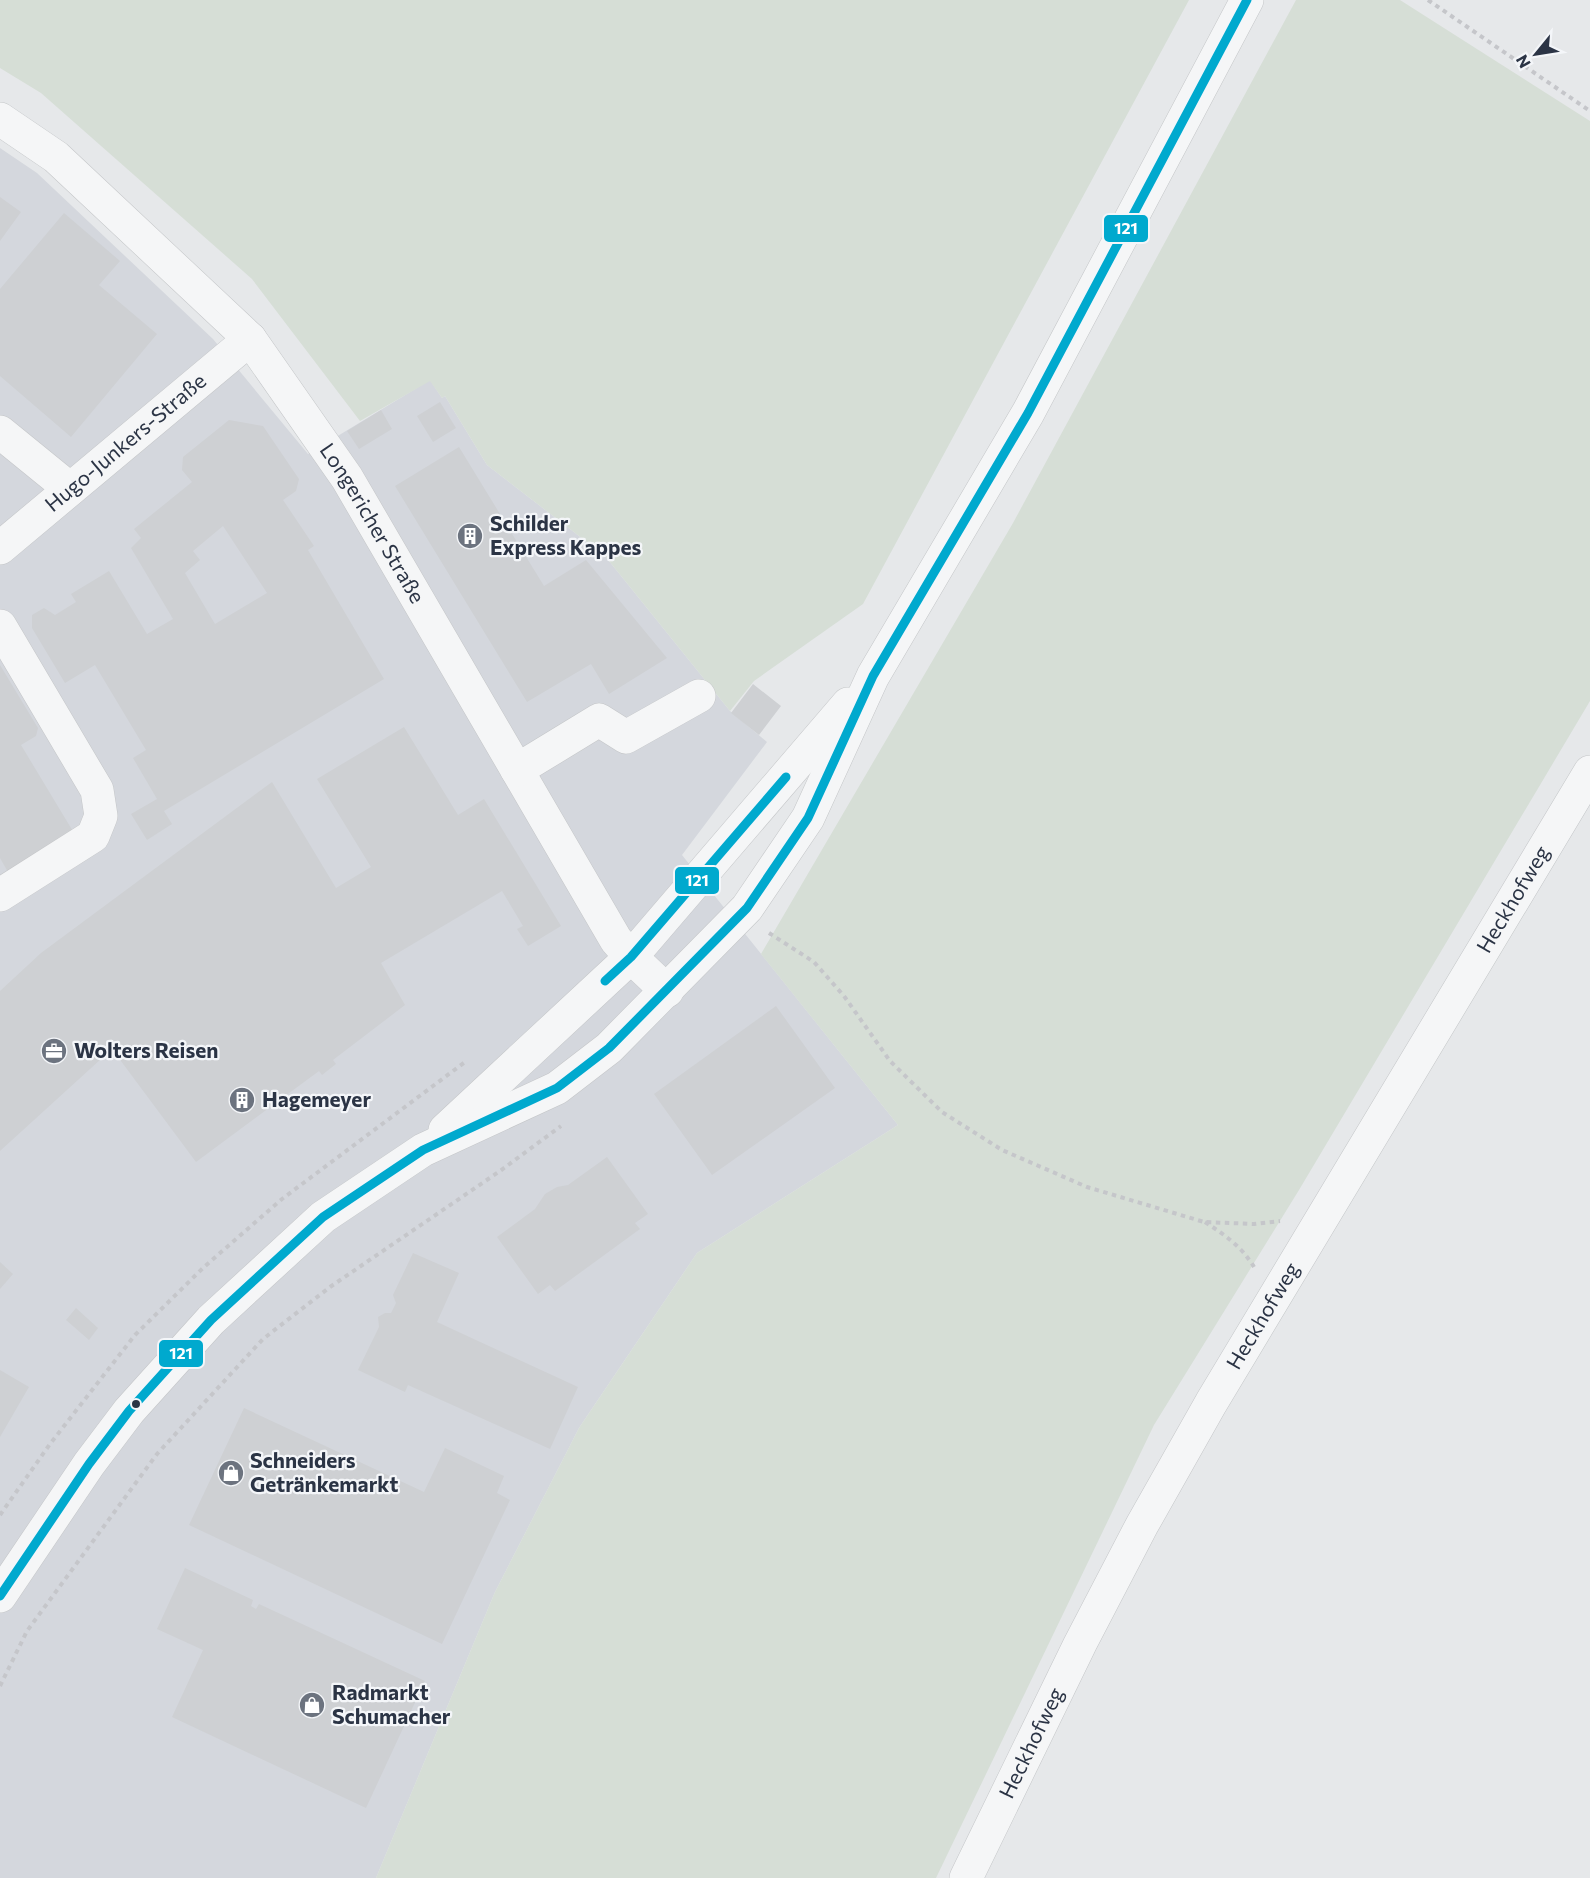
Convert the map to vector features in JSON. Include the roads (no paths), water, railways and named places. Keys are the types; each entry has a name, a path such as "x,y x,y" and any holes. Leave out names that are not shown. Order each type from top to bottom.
{"street":[{"path":"0,1596 89,1464 129,1411 211,1320 323,1217 423,1150 557,1088 609,1048 747,908 808,818 873,676 1028,413 1247,0"},
{"name":"Longericher Straße","path":"0,119 56,157 250,339 347,478 616,940 667,991"},
{"name":"Hugo-Junkers-Straße","path":"0,548 250,339"},
{"path":"0,432 70,489"},
{"path":"0,626 97,790 101,816 93,836 0,895"},
{"path":"423,1150 631,957 873,676"},
{"path":"517,770 599,720 626,737 699,696"},
{"name":"Heckhofweg","path":"966,1878 1080,1644 1142,1525 1211,1403 1590,772"}],"place":[{"name":"Schilder Express Kappes","path":"470,536"},
{"name":"Wolters Reisen","path":"54,1051"},
{"name":"Hagemeyer","path":"242,1100"},
{"name":"Schneiders Getränkemarkt","path":"231,1473"},
{"name":"Radmarkt Schumacher","path":"312,1705"}]}
